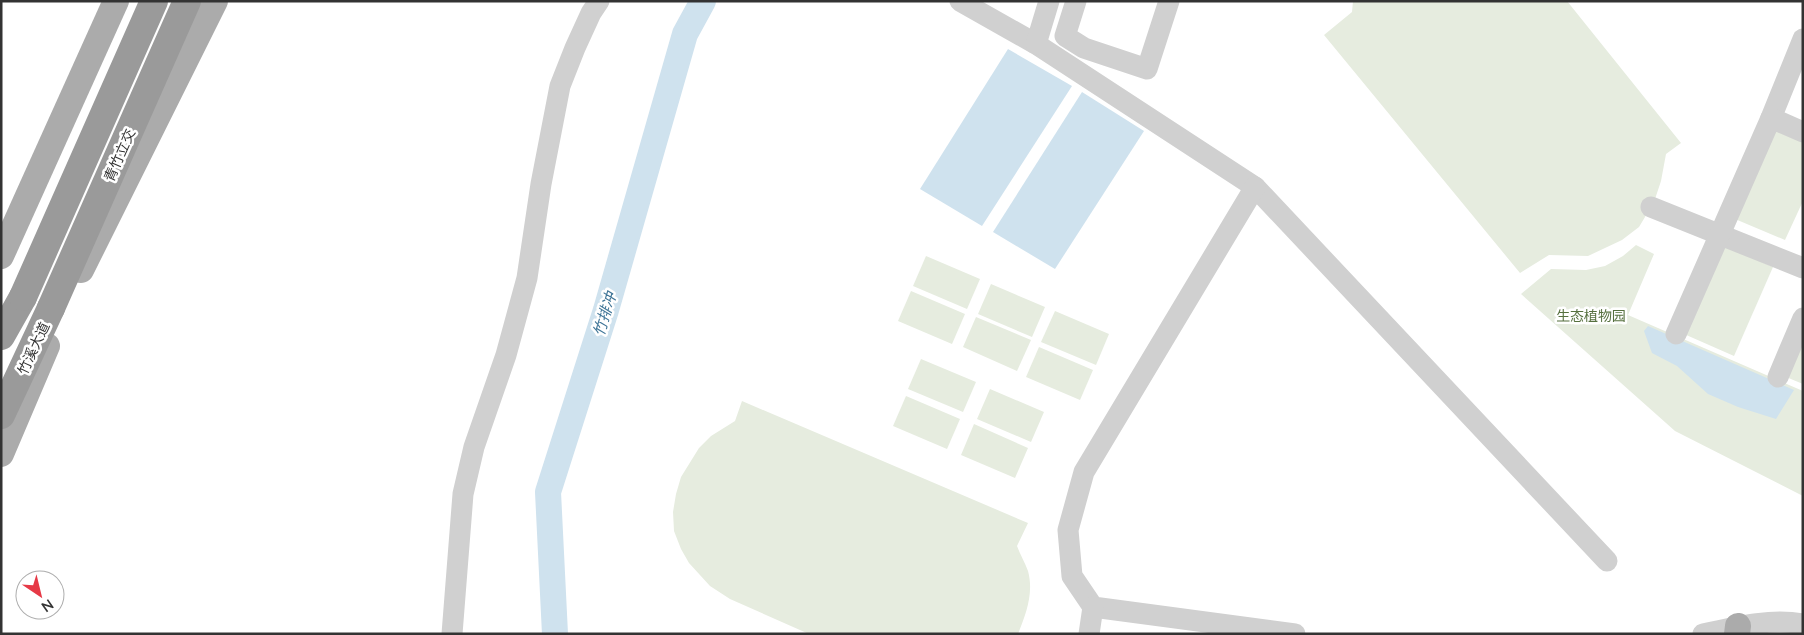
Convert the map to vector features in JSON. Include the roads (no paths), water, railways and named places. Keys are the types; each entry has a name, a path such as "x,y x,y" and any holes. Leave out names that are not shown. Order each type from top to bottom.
{"highway":[{"path":"1,336 23,297 154,1"},
{"name":"青竹立交","path":"60,302 186,1"},
{"name":"竹溪大道","path":"2,414 60,302"}],"main road":[{"path":"1,256 116,1"},
{"path":"1,454 60,302 215,1"}],"street":[{"path":"452,634 465,484 474,447 506,355 527,278 541,184 560,86 591,13 599,1"},
{"path":"960,1 1036,44 1255,186 1606,561"},
{"path":"1036,44 1049,1"},
{"path":"1076,1 1065,36 1084,48 1146,69 1169,1"},
{"path":"1676,334 1771,118 1803,39"},
{"path":"1771,118 1803,132"},
{"path":"1089,634 1093,607 1072,576 1068,530 1084,472 1255,186"},
{"path":"1651,207 1803,268"},
{"path":"1778,377 1803,318"},
{"path":"1093,607 1295,634"},
{"path":"1703,634 1787,621 1803,624"}],"water":[{"path":"1008,49 1072,86 982,226 920,189"},
{"path":"1082,92 1144,131 1055,269 993,232"},
{"path":"1648,326 1794,390 1776,419 1738,407 1708,394 1677,366 1652,353 1644,331"}],"waterway":[{"name":"竹排冲","path":"555,634 548,492 606,310 685,34 703,1"}],"park label":[{"name":"生态植物园","path":"1591,315"}]}
